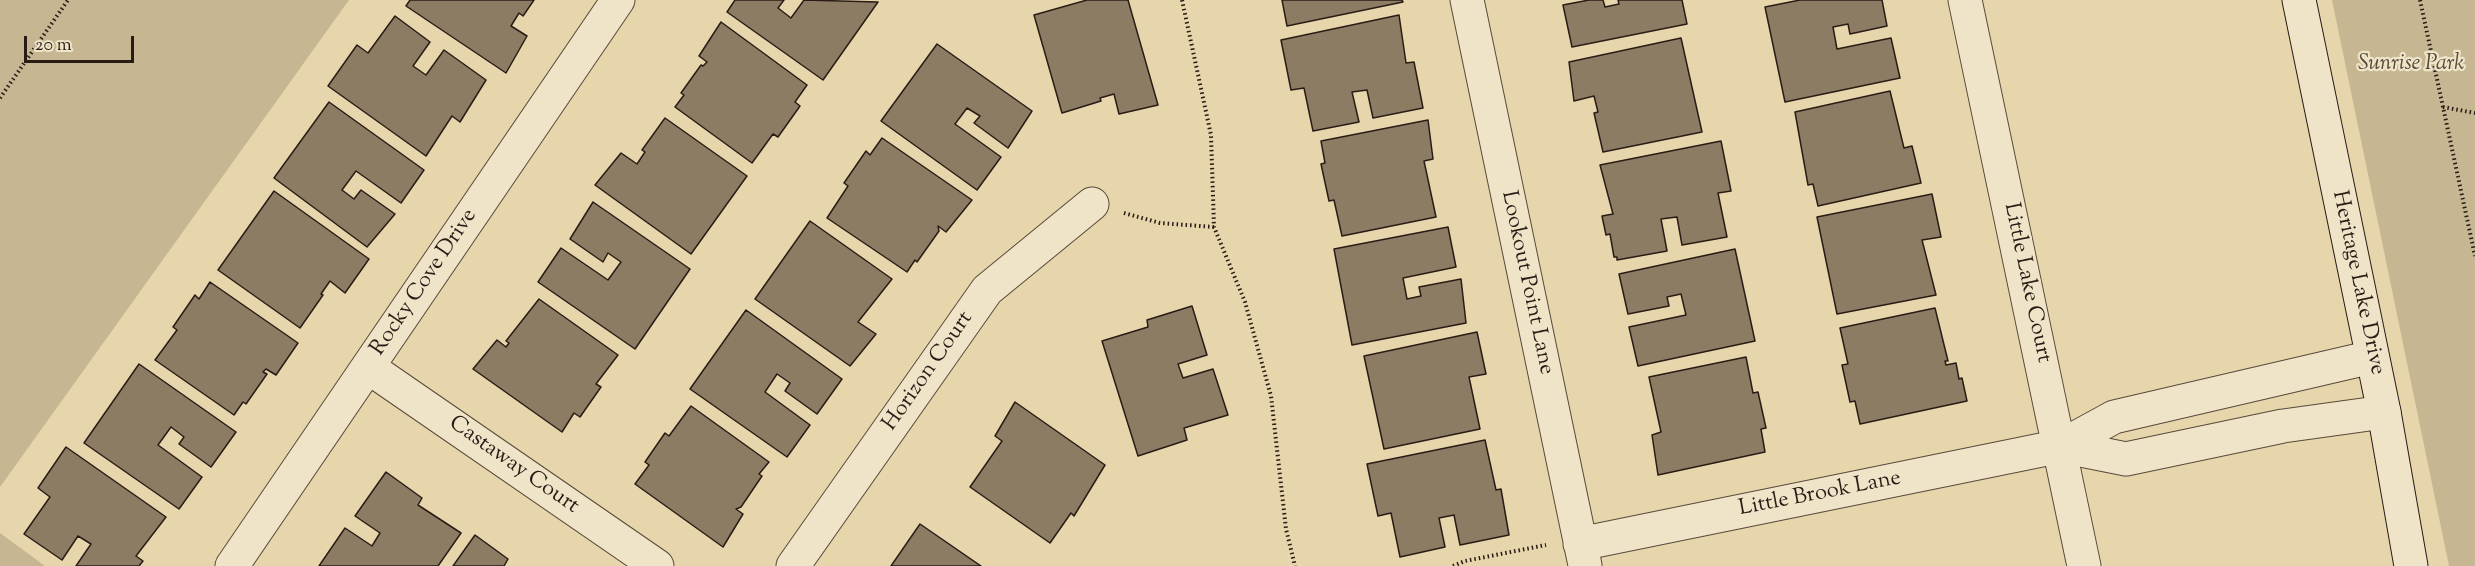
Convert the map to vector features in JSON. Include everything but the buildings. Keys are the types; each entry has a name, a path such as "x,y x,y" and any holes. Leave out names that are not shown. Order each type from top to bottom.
{"street":[{"name":"Rocky Cove Drive","path":"232,566 618,0"},
{"name":"Lookout Point Lane","path":"1467,0 1582,555"},
{"name":"Little Lake Court","path":"1965,0 2061,446 2084,566"},
{"name":"Heritage Lake Drive","path":"2299,0 2384,412 2411,566"},
{"name":"Horizon Court","path":"793,566 987,290 1092,204"},
{"name":"Little Brook Lane","path":"1582,555 2061,446 2114,417 2373,357"},
{"name":"Castaway Court","path":"368,367 657,566"},
{"name":"Little Brook Lane","path":"2061,446 2126,459 2283,426 2384,412"}],"path":[{"path":"0,98 68,0"},
{"path":"1182,0 1210,135 1215,227 1245,302 1271,396 1286,529 1295,566"},
{"path":"2420,0 2475,256"},
{"path":"2443,106 2475,113"},
{"path":"1092,204 1160,223 1215,227"},
{"path":"1454,566 1560,542 1582,555"}],"green space":[{"path":"0,0 349,0 0,487"},
{"name":"Sunrise Park","path":"2332,0 2475,0 2475,566 2449,566"},
{"path":"0,533 45,566 0,566"}]}
